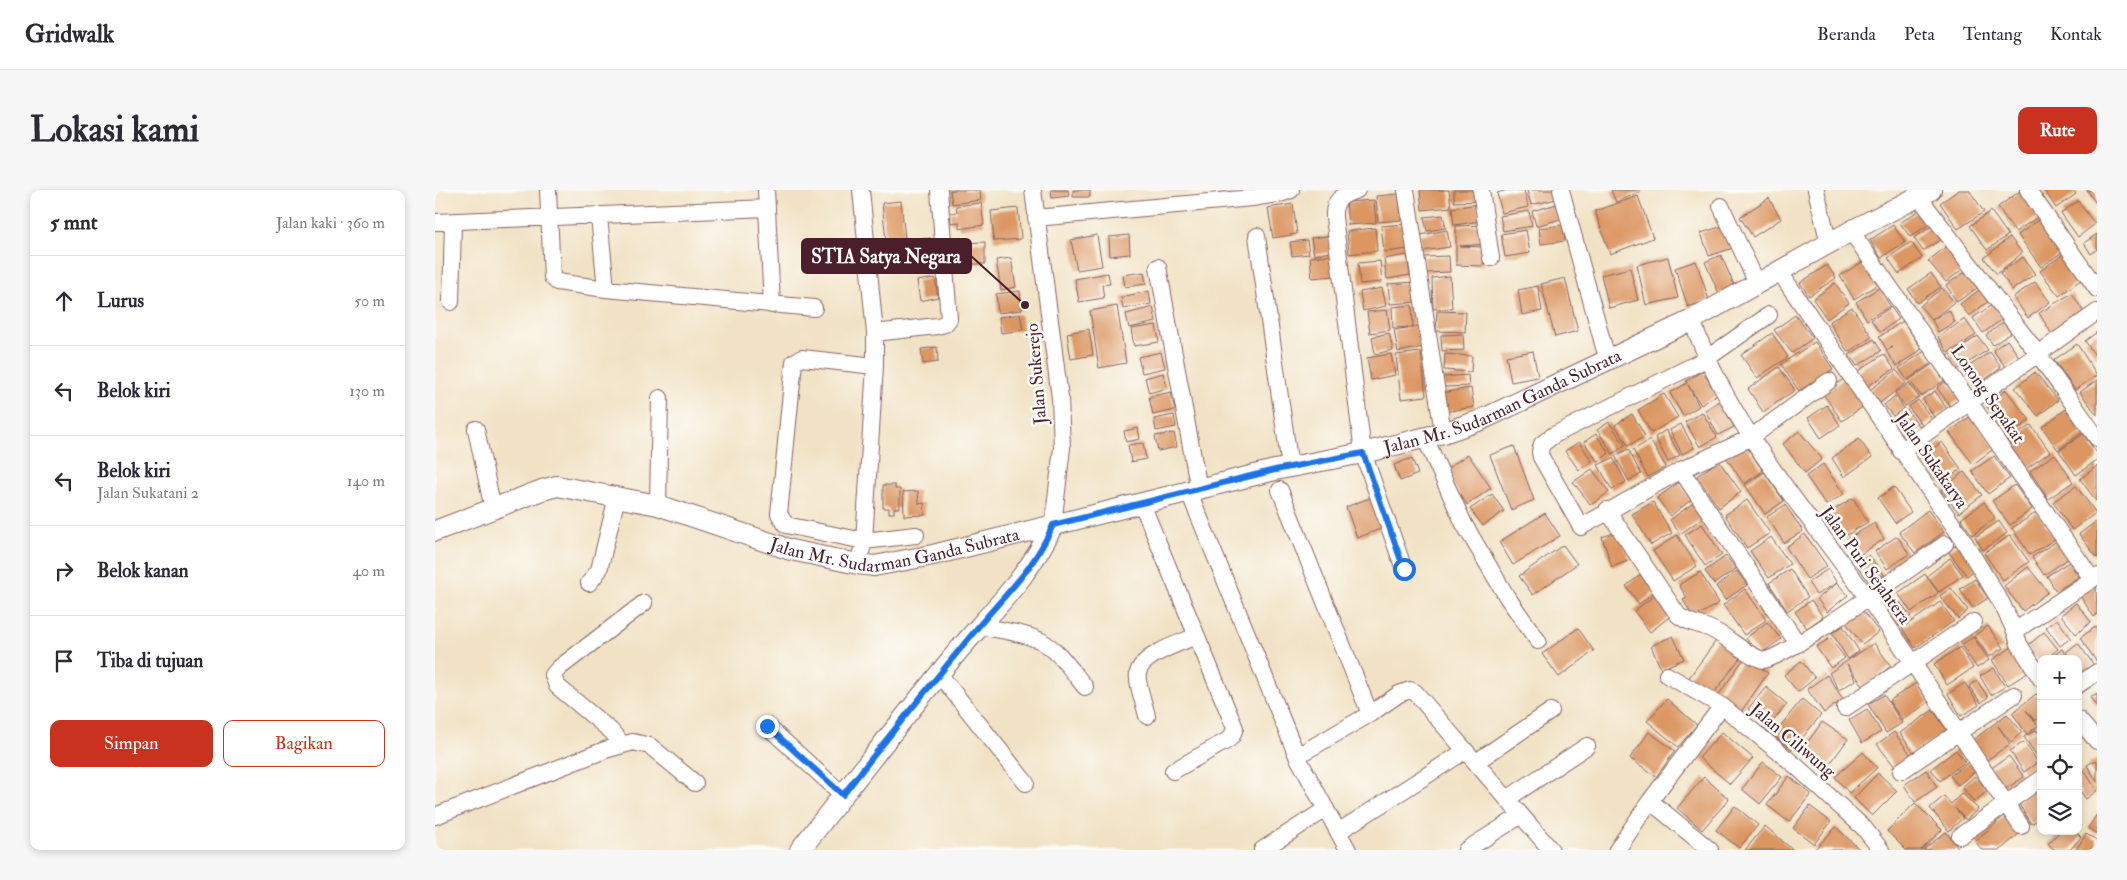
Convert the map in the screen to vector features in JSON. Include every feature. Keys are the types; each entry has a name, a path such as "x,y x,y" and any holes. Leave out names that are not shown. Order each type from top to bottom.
{"street":[{"path":"548,190 548,217 552,277 554,281 606,290 814,308"},
{"path":"766,190 772,305"},
{"path":"858,564 864,541 875,366 875,333 861,190"},
{"path":"875,333 937,326 945,324 949,319 939,190"},
{"name":"Jalan Sukerejo","path":"1033,190 1054,340 1062,423 1061,458 1053,525"},
{"path":"1037,218 1251,198 1291,190"},
{"path":"1357,190 1339,198 1334,206 1334,211 1363,453 1404,569"},
{"path":"1406,190 1434,436 1452,501 1507,597 1537,641"},
{"path":"1481,190 1491,258"},
{"path":"1561,190 1608,362"},
{"path":"1816,190 1829,244"},
{"path":"2028,190 2097,289"},
{"path":"1923,192 2097,438"},
{"name":"Jalan Mr. Sudarman Ganda Subrata","path":"435,531 493,508 557,486 658,506 791,550 858,564 874,566 933,555 1290,467 1363,453 1434,436 1509,408 1608,362 1692,320 1923,192"},
{"path":"1721,206 1757,283"},
{"path":"435,222 767,208"},
{"path":"599,216 606,290"},
{"path":"451,302 453,222"},
{"name":"Lorong Sepakat","path":"1851,232 2095,578"},
{"path":"1257,236 1290,467"},
{"path":"1158,268 1194,491 1297,756 1348,850"},
{"name":"Jalan Sukakarya","path":"1779,272 1960,535 2002,604 2019,644 2037,673"},
{"path":"1901,451 2097,312"},
{"path":"1769,316 1706,359 1569,426 1542,444 1541,457 1581,527 1607,510 1681,470 1750,438 1829,381"},
{"name":"Jalan Puri Sejahtera","path":"1692,320 1706,359 1750,438 1815,529 1867,597 2021,826"},
{"path":"875,366 802,358 795,362 779,514 786,525 864,541 916,535"},
{"path":"658,506 660,398"},
{"path":"476,429 493,508"},
{"path":"1681,470 1798,644"},
{"path":"1280,490 1370,714"},
{"path":"589,583 599,570 602,561 617,497"},
{"path":"1142,504 1234,724 1234,733 1228,740 1173,771"},
{"path":"1607,510 1674,611 1682,618 1720,633 1763,660 1770,660 1798,644 1945,544"},
{"path":"801,850 939,674 1025,574 1037,557 1053,525"},
{"path":"2015,631 2095,578"},
{"path":"623,745 611,730 557,686 553,675 559,668 644,603"},
{"path":"1845,708 1974,622"},
{"path":"979,626 1040,641 1061,658 1085,687"},
{"path":"1147,716 1137,674 1140,667 1158,653 1197,636"},
{"path":"2082,682 2097,672"},
{"path":"939,674 1026,783"},
{"name":"Jalan Ciliwung","path":"1667,675 1722,706 1796,766 1864,828 1881,850"},
{"path":"1297,756 1370,714 1399,694 1410,690 1415,692 1551,850"},
{"path":"1901,771 2014,695"},
{"path":"1617,850 1650,801 1722,706"},
{"path":"1338,832 1551,711"},
{"path":"2082,723 2097,741"},
{"path":"767,726 843,795"},
{"path":"435,816 605,750 633,742 650,746 695,783"},
{"path":"1507,799 1587,746"},
{"path":"1960,836 2037,782"},
{"path":"1650,801 1710,850"},
{"path":"1261,850 1326,809"},
{"path":"1466,850 1520,816"}],"building":[{"path":"950,190 980,190 981,200 952,204"},
{"path":"1051,190 1068,190 1069,196 1052,198"},
{"path":"1073,190 1090,190 1090,197 1073,197"},
{"path":"1420,190 1449,190 1451,207 1422,210"},
{"path":"1454,190 1479,190 1479,201 1454,202"},
{"path":"1507,190 1524,190 1528,207 1502,213 1497,193"},
{"path":"1527,190 1555,190 1557,199 1531,205"},
{"path":"1611,190 1639,190 1640,192 1616,202"},
{"path":"1959,190 1969,190 1984,212 1958,229 1940,203"},
{"path":"2044,190 2073,190 2076,194 2056,208"},
{"path":"2087,190 2097,190 2097,205"},
{"path":"2020,191 2038,217 2015,232 1998,207"},
{"path":"1399,194 1401,220 1378,222 1376,196"},
{"path":"1638,196 1653,238 1610,254 1595,211"},
{"path":"1769,198 1781,219 1753,237 1740,217"},
{"path":"1374,200 1376,223 1348,225 1346,202"},
{"path":"901,201 905,239 886,241 882,203"},
{"path":"2078,201 2095,224 2078,237 2061,213"},
{"path":"981,203 984,225 959,229 959,222 951,223 950,213 957,212 956,206"},
{"path":"1293,204 1297,234 1273,238 1268,208"},
{"path":"1478,204 1481,221 1454,225 1452,208"},
{"path":"1557,204 1561,219 1536,226 1532,211"},
{"path":"1924,207 1934,221 1910,237 1900,223"},
{"path":"1018,208 1021,239 994,241 991,211"},
{"path":"1529,211 1532,226 1503,231 1500,216"},
{"path":"1991,211 2008,235 1987,250 1970,226"},
{"path":"1443,215 1446,228 1427,231 1424,217"},
{"path":"2041,218 2065,250 2041,267 2018,235"},
{"path":"1406,224 1409,249 1384,252 1381,226"},
{"path":"1935,224 1944,238 1923,251 1914,238"},
{"path":"1485,225 1486,244 1460,246 1484,247 1483,266 1456,265 1456,226"},
{"path":"1563,225 1565,241 1541,244 1539,228"},
{"path":"1726,225 1733,248 1709,256 1701,233"},
{"path":"1893,225 1905,242 1881,258 1870,240"},
{"path":"1375,228 1377,251 1349,254 1347,231"},
{"path":"1447,230 1450,247 1422,251 1420,235"},
{"path":"1526,230 1530,253 1505,257 1501,234"},
{"path":"2097,234 2097,249 2091,254 2084,243"},
{"path":"1097,235 1102,266 1077,270 1071,240"},
{"path":"1129,235 1130,254 1110,256 1109,237"},
{"path":"1328,236 1331,252 1314,255 1311,238"},
{"path":"2010,237 2022,253 1997,274 1984,258"},
{"path":"931,238 934,271 917,272 915,239"},
{"path":"1307,240 1309,254 1292,256 1290,242"},
{"path":"985,242 985,264 963,264 963,259 955,260 955,251 963,251 962,243"},
{"path":"1911,242 1922,258 1899,274 1888,258"},
{"path":"1947,246 1964,268 1946,282 1928,261"},
{"path":"2063,254 2082,279 2059,296 2040,271"},
{"path":"1332,255 1334,276 1312,278 1310,257"},
{"path":"1407,255 1410,275 1387,279 1384,259"},
{"path":"1721,255 1735,287 1719,294 1705,262"},
{"path":"1449,256 1450,272 1425,273 1424,257"},
{"path":"1668,257 1678,298 1646,305 1637,265"},
{"path":"2023,257 2035,274 2012,290 2000,273"},
{"path":"1011,258 1016,287 1001,290 996,260"},
{"path":"1865,260 1880,283 1854,299 1840,276"},
{"path":"1380,261 1382,282 1360,284 1358,263"},
{"path":"1696,261 1709,300 1688,307 1675,268"},
{"path":"1827,265 1836,278 1809,296 1800,283"},
{"path":"1630,268 1638,300 1609,308 1601,275"},
{"path":"1968,270 1980,286 1957,302 1946,285"},
{"path":"1144,272 1146,284 1125,287 1123,275"},
{"path":"1108,273 1110,284 1102,285 1104,298 1079,302 1075,279"},
{"path":"1931,273 1941,287 1917,303 1908,289"},
{"path":"1450,276 1452,308 1433,309 1432,278"},
{"path":"935,278 938,297 920,301 917,281"},
{"path":"1565,278 1578,331 1555,337 1541,284"},
{"path":"1415,282 1417,302 1390,304 1388,284"},
{"path":"2035,282 2050,302 2028,318 2013,297"},
{"path":"1835,283 1849,303 1827,319 1813,299"},
{"path":"1538,286 1542,311 1522,315 1518,290"},
{"path":"1382,288 1386,306 1363,311 1360,292"},
{"path":"1879,288 1890,306 1867,320 1856,302"},
{"path":"1942,288 1954,302 1932,320 1920,306"},
{"path":"1982,288 1990,300 1969,316 1960,304"},
{"path":"1020,291 1022,310 998,313 996,294"},
{"path":"1149,291 1151,304 1123,309 1121,297"},
{"path":"2072,293 2086,316 2053,336 2039,313"},
{"path":"1993,304 2003,319 1983,333 1973,318"},
{"path":"1412,305 1413,327 1393,328 1392,307"},
{"path":"1117,306 1126,363 1099,368 1090,311"},
{"path":"1153,307 1156,322 1129,328 1126,314"},
{"path":"1852,307 1872,337 1848,352 1829,322"},
{"path":"1891,307 1899,319 1880,332 1871,320"},
{"path":"1387,310 1390,330 1370,333 1367,312"},
{"path":"1949,310 1955,322 1938,332 1932,320"},
{"path":"1437,311 1466,312 1465,332 1436,331"},
{"path":"1020,314 1023,330 1001,333 999,317"},
{"path":"1795,315 1813,338 1792,353 1774,330"},
{"path":"1965,319 1976,335 1948,353 1938,337"},
{"path":"2007,320 2014,331 1993,345 1986,335"},
{"path":"1903,321 1922,349 1897,366 1886,351 1893,347 1887,350 1879,337"},
{"path":"1156,325 1159,342 1134,346 1131,329"},
{"path":"1419,326 1423,347 1398,352 1394,330"},
{"path":"1089,329 1093,355 1071,359 1067,333"},
{"path":"2097,332 2097,358 2085,341"},
{"path":"1389,333 1393,350 1375,354 1372,337"},
{"path":"1772,333 1788,357 1757,378 1741,355"},
{"path":"1463,334 1464,350 1442,351 1441,335"},
{"path":"1978,336 1988,350 1957,370 1948,356"},
{"path":"1874,339 1881,351 1857,366 1849,355"},
{"path":"2007,340 2020,358 2006,368 1993,350"},
{"path":"1815,342 1833,369 1799,391 1781,364"},
{"path":"2077,344 2097,375 2075,390 2054,360"},
{"path":"937,347 938,362 923,364 921,349"},
{"path":"1533,351 1538,377 1511,382 1506,356"},
{"path":"1925,351 1933,362 1907,380 1899,368"},
{"path":"1161,352 1165,368 1142,373 1138,357"},
{"path":"1421,352 1426,396 1401,399 1396,355"},
{"path":"1990,352 2001,368 1980,383 1968,367"},
{"path":"1391,354 1395,375 1371,380 1367,358"},
{"path":"1445,354 1472,356 1471,372 1444,370"},
{"path":"1884,354 1894,369 1865,388 1855,373"},
{"path":"1934,363 1945,380 1921,396 1909,380"},
{"path":"1779,367 1795,390 1763,412 1748,389"},
{"path":"1896,370 1906,383 1880,403 1870,390"},
{"path":"1702,371 1717,395 1701,405 1688,385 1699,406 1683,416 1670,393"},
{"path":"2035,372 2058,400 2038,416 2015,388"},
{"path":"1163,373 1167,388 1149,393 1145,378"},
{"path":"1468,375 1469,386 1444,387 1443,377"},
{"path":"1845,378 1864,406 1842,421 1823,394"},
{"path":"1947,380 1961,399 1950,406 1937,388"},
{"path":"2097,380 2097,415 2080,392"},
{"path":"1909,383 1919,397 1905,406 1895,393"},
{"path":"1471,388 1474,407 1444,412 1441,393"},
{"path":"2006,390 2030,420 2009,436 1986,405"},
{"path":"1935,391 1947,409 1934,417 1923,399"},
{"path":"1171,392 1175,410 1153,415 1149,397"},
{"path":"1664,394 1678,417 1651,433 1638,410"},
{"path":"1895,396 1904,408 1893,416 1884,405"},
{"path":"1918,400 1932,419 1923,426 1908,407"},
{"path":"1720,401 1734,427 1718,435 1705,410"},
{"path":"1827,405 1840,425 1821,438 1808,418"},
{"path":"2066,409 2083,432 2058,450 2042,427"},
{"path":"1907,410 1921,428 1905,440 1891,421"},
{"path":"1702,412 1717,437 1700,447 1685,422"},
{"path":"1632,414 1645,436 1628,446 1615,425"},
{"path":"1174,415 1176,427 1156,431 1154,419"},
{"path":"1971,416 1995,448 1973,464 1949,432"},
{"path":"1609,422 1625,445 1613,454 1597,430"},
{"path":"1681,424 1694,448 1682,454 1670,430"},
{"path":"2031,425 2050,452 2026,469 2007,441"},
{"path":"1138,428 1140,439 1126,442 1124,431"},
{"path":"1666,430 1680,455 1668,462 1655,437"},
{"path":"1799,431 1822,459 1805,473 1783,444"},
{"path":"1174,433 1177,447 1158,451 1155,436"},
{"path":"1596,434 1609,453 1598,462 1584,442"},
{"path":"2083,434 2097,453 2097,460 2076,475 2059,451"},
{"path":"1859,439 1872,457 1844,477 1832,458"},
{"path":"1650,440 1666,467 1648,477 1633,450"},
{"path":"1579,442 1592,461 1579,470 1565,451"},
{"path":"1942,442 1961,469 1940,484 1921,457"},
{"path":"1143,443 1146,459 1131,462 1128,445"},
{"path":"1745,444 1763,471 1744,484 1726,457"},
{"path":"1514,446 1534,500 1511,510 1490,455"},
{"path":"1628,449 1641,474 1629,481 1615,456"},
{"path":"1468,454 1491,488 1467,505 1444,471"},
{"path":"2055,454 2073,482 2048,499 2030,471"},
{"path":"1994,456 2010,478 1988,494 1972,471"},
{"path":"1412,458 1418,474 1400,481 1394,465"},
{"path":"1613,458 1626,482 1612,490 1598,465"},
{"path":"1719,461 1741,492 1719,508 1697,476"},
{"path":"1823,464 1844,494 1826,505 1806,476"},
{"path":"2097,466 2097,502 2080,479"},
{"path":"1592,469 1609,492 1591,505 1573,482"},
{"path":"1764,472 1784,501 1765,514 1745,485"},
{"path":"1964,472 1982,495 1959,513 1941,490"},
{"path":"1679,482 1691,500 1670,516 1657,498"},
{"path":"883,485 895,485 895,489 900,489 900,508 894,508 894,513 889,513 889,508 883,508"},
{"path":"2015,485 2032,509 2010,525 1992,501"},
{"path":"2076,486 2096,513 2072,530 2053,502"},
{"path":"1894,487 1911,512 1895,523 1878,498"},
{"path":"918,491 919,504 924,503 925,515 904,516 903,492"},
{"path":"1492,494 1504,511 1483,526 1470,509"},
{"path":"1372,497 1383,528 1357,538 1346,507"},
{"path":"1853,498 1868,522 1845,536 1830,512"},
{"path":"1747,500 1770,533 1747,548 1725,515"},
{"path":"1653,502 1672,533 1651,545 1632,514"},
{"path":"1984,502 1995,518 1972,535 1961,519"},
{"path":"1693,503 1704,517 1680,534 1670,520"},
{"path":"1785,505 1803,531 1784,543 1767,517"},
{"path":"1928,510 1944,532 1915,553 1899,532"},
{"path":"2037,512 2055,539 2030,555 2012,528"},
{"path":"1545,513 1560,536 1513,565 1499,542"},
{"path":"1999,521 2007,533 1983,550 1975,537"},
{"path":"2097,521 2097,558 2079,534"},
{"path":"1874,523 1884,539 1858,556 1847,539"},
{"path":"1702,524 1722,555 1705,566 1685,535"},
{"path":"1619,531 1630,560 1612,567 1602,537"},
{"path":"1805,534 1827,566 1807,579 1786,547"},
{"path":"1677,535 1697,566 1673,581 1653,551"},
{"path":"2010,535 2029,562 2003,580 1984,553"},
{"path":"1897,536 1909,554 1887,569 1875,551"},
{"path":"1771,537 1790,564 1769,578 1750,551"},
{"path":"2057,541 2069,558 2044,575 2032,557"},
{"path":"1959,543 1977,568 1967,576 1948,551"},
{"path":"1563,545 1577,564 1533,595 1519,576"},
{"path":"1869,555 1884,575 1871,585 1856,564"},
{"path":"1726,556 1736,569 1714,584 1705,571"},
{"path":"1950,558 1963,575 1939,592 1927,576"},
{"path":"2069,562 2079,577 2056,591 2047,576"},
{"path":"2028,567 2048,592 2023,611 2004,586"},
{"path":"1790,569 1808,597 1787,611 1769,583"},
{"path":"1828,569 1837,583 1816,595 1808,582"},
{"path":"1645,571 1658,589 1639,604 1626,586"},
{"path":"1737,571 1747,585 1725,600 1716,586"},
{"path":"1700,572 1719,603 1694,618 1683,600 1687,598 1679,585"},
{"path":"1925,574 1938,593 1911,612 1898,593"},
{"path":"1975,579 1988,598 1973,608 1960,589"},
{"path":"1837,583 1848,595 1827,612 1817,599"},
{"path":"2096,585 2097,614 2094,617 2080,596"},
{"path":"1951,588 1968,610 1958,619 1940,596"},
{"path":"1745,589 1766,620 1744,635 1723,605"},
{"path":"1656,594 1672,615 1650,632 1634,611"},
{"path":"1811,600 1823,617 1807,628 1795,612"},
{"path":"1898,600 1911,616 1897,627 1885,610"},
{"path":"1940,602 1954,621 1915,648 1902,628"},
{"path":"2076,603 2091,622 2076,634 2061,615"},
{"path":"1863,611 1879,632 1862,644 1846,623"},
{"path":"2057,619 2071,638 2060,646 2046,627"},
{"path":"1767,622 1781,639 1759,655 1746,638"},
{"path":"1843,626 1859,651 1848,659 1832,633"},
{"path":"1988,626 2003,648 1989,657 1974,636"},
{"path":"2095,627 2097,630 2097,662 2080,638"},
{"path":"1578,628 1594,651 1559,677 1542,654"},
{"path":"2044,632 2058,649 2051,655 2037,655 2037,658 2027,646"},
{"path":"1673,636 1684,659 1661,669 1651,646"},
{"path":"1973,637 1989,660 1977,668 1961,645"},
{"path":"1718,638 1742,655 1712,696 1688,679"},
{"path":"1830,638 1845,658 1831,668 1816,647"},
{"path":"1874,643 1891,666 1864,687 1847,664 1856,680 1839,690 1829,673"},
{"path":"2078,643 2094,665 2082,674 2082,655 2068,655 2066,652"},
{"path":"2015,645 2032,670 2008,685 1992,660"},
{"path":"1960,647 1973,668 1947,685 1934,664"},
{"path":"2062,649 2066,655 2054,655"},
{"path":"1745,657 1768,673 1738,716 1715,700"},
{"path":"1801,661 1815,678 1798,692 1784,675"},
{"path":"1994,668 2005,687 1991,695 1980,676"},
{"path":"1827,675 1843,699 1824,713 1807,689"},
{"path":"1977,681 1988,697 1981,703 1969,686"},
{"path":"1916,683 1929,702 1902,720 1889,701"},
{"path":"1965,683 1979,705 1961,716 1948,694"},
{"path":"1766,687 1787,704 1769,726 1748,709"},
{"path":"2097,693 2097,707 2090,697"},
{"path":"1884,695 1902,723 1886,733 1868,704"},
{"path":"2037,695 2037,719 2035,721 2026,710 2037,727 2027,734 2012,713"},
{"path":"1667,699 1697,725 1678,747 1647,721"},
{"path":"1802,699 1821,715 1792,750 1773,735"},
{"path":"1867,709 1881,732 1862,743 1849,720"},
{"path":"1933,710 1947,730 1914,753 1900,733"},
{"path":"2007,714 2022,732 2011,742 1998,726 2010,744 1987,760 1973,740"},
{"path":"1822,722 1848,739 1829,765 1804,747"},
{"path":"2036,730 2037,731 2037,756 2024,737"},
{"path":"1649,732 1675,751 1656,777 1630,758"},
{"path":"1722,732 1753,758 1730,784 1699,758"},
{"path":"1894,732 1911,755 1895,767 1877,744"},
{"path":"2024,742 2037,763 2024,772 2010,751"},
{"path":"1956,750 1965,762 1940,781 1931,769"},
{"path":"1863,752 1877,768 1849,793 1835,777"},
{"path":"2009,756 2024,777 2004,790 1990,769"},
{"path":"1971,760 1978,769 1958,785 1950,776"},
{"path":"2097,761 2097,782 2087,765"},
{"path":"1763,762 1782,777 1760,804 1742,789"},
{"path":"1926,770 1937,787 1915,802 1904,785"},
{"path":"2084,770 2097,791 2086,799 2082,794 2082,771"},
{"path":"1878,773 1897,791 1872,816 1854,798"},
{"path":"1789,776 1811,794 1789,822 1767,805"},
{"path":"1975,776 1987,791 1974,802 1962,787"},
{"path":"1704,777 1729,799 1702,830 1677,808"},
{"path":"2035,790 2037,793 2037,820 2031,824 2017,801"},
{"path":"1962,793 1978,809 1966,820 1955,808 1963,818 1949,831 1930,808 1944,796 1951,804"},
{"path":"1915,803 1942,830 1921,850 1906,850 1887,831"},
{"path":"1735,806 1758,825 1739,848 1716,830"},
{"path":"1810,806 1831,822 1814,844 1793,828"},
{"path":"2097,814 2097,834 2088,828"},
{"path":"2004,816 2019,834 2000,850 1982,850 1975,841"},
{"path":"1765,826 1793,850 1745,850"},
{"path":"1836,827 1860,850 1814,850"},
{"path":"1946,832 1960,850 1923,850"},
{"path":"2086,834 2097,840 2097,850 2076,850"},
{"path":"2056,835 2079,835 2081,837 2070,850 2055,850 2048,844"}],"place":[{"name":"STIA Satya Negara","path":"1025,305"}],"route":[{"path":"767,726 843,795 902,719 1025,574 1046,542 1053,525 1275,470 1363,453 1404,569"}]}
